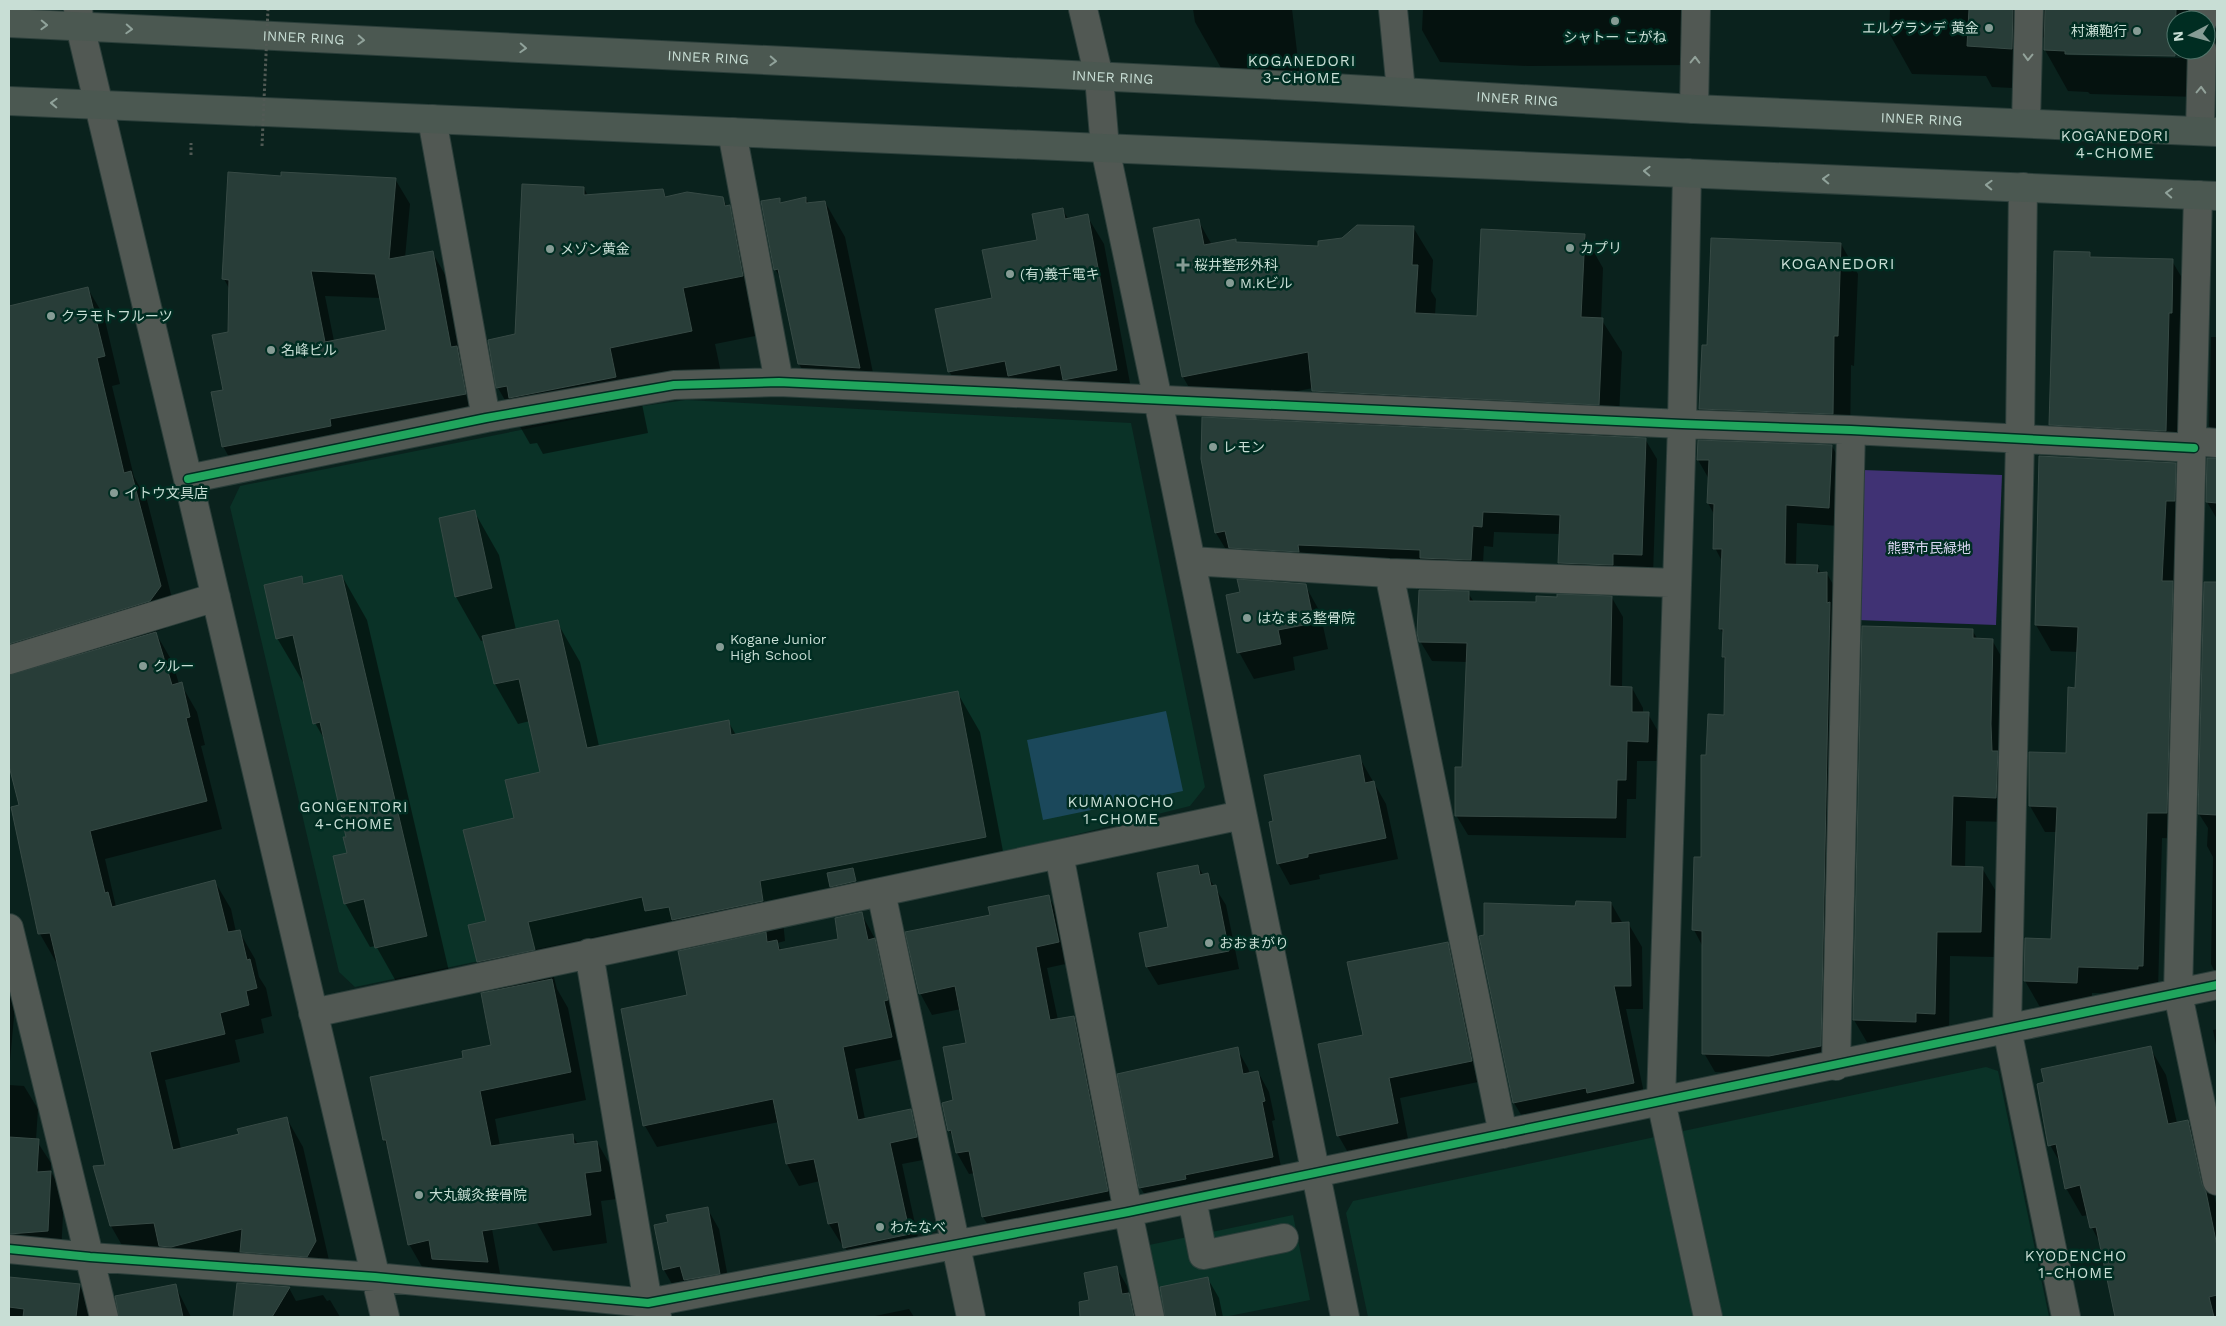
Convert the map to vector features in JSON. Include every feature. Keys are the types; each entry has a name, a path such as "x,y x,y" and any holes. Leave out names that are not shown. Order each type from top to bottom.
{"main road":[{"name":"INNER RING","path":"9,23 79,18 1099,77 1401,91 1694,109 2209,131"},
{"path":"9,101 2208,195"}],"street":[{"path":"1083,9 1099,77 1105,148 1345,1317"},
{"path":"1393,9 1401,91"},
{"path":"1694,109 1696,9"},
{"path":"2026,122 2029,9"},
{"path":"79,18 385,1317"},
{"path":"2203,60 2209,131"},
{"path":"432,119 486,418"},
{"path":"732,132 779,382"},
{"path":"1687,173 1682,424 1661,1101 1708,1317"},
{"path":"2023,187 2020,440 2007,1029 2066,1317"},
{"path":"2208,195 2201,444 2178,994 2217,1180"},
{"path":"188,479 486,418 674,386 779,382 1682,424 1852,430 2020,440 2201,444"},
{"path":"1836,1066 1852,430"},
{"path":"1191,561 1388,573 1677,583"},
{"path":"1388,573 1503,1134"},
{"path":"9,660 216,597"},
{"path":"313,1013 1242,815"},
{"path":"1059,854 1150,1317"},
{"path":"881,892 971,1317"},
{"path":"9,928 104,1317"},
{"path":"589,953 653,1310"},
{"path":"9,1249 90,1257 375,1276 653,1310 1836,1066 2217,985"},
{"path":"1192,1199 1203,1255 1284,1238"}],"path":[{"path":"262,146 268,9"},
{"path":"191,155 192,143"}],"shaded area":[{"name":"Kogane Junior High School","path":"686,400 1131,423 1205,787 1190,806 1038,844 355,987 339,972 230,507 240,486 636,407"},
{"path":"1986,1067 1998,1071 2049,1317 1368,1317 1346,1213 1353,1201"},
{"path":"1293,1215 1310,1300 1224,1317 1164,1317 1149,1245"}],"green space":[{"name":"熊野市民緑地","path":"1863,470 2002,475 1996,625 1857,620"}],"water":[{"path":"1166,711 1183,791 1043,820 1027,740"}],"building":[{"name":"エルグランデ 黄金","path":"1969,9 2013,9 2012,49 1967,46"},
{"path":"2045,9 2176,9 2166,10 2166,56 2065,54 2065,51 2044,50"},
{"path":"228,172 281,176 281,172 396,178 389,259 433,251 451,347 457,346 466,394 330,419 331,426 222,447 211,392 223,390 212,335 228,332 229,280 222,279","holes":["311,271 375,274 386,330 325,342"]},
{"path":"522,184 584,187 584,195 663,189 665,197 687,192 723,197 725,206 730,205 743,276 683,288 692,331 610,348 616,377 509,398 507,386 496,388 488,340 515,334"},
{"path":"806,197 806,203 825,201 860,368 798,364 778,269 774,270 761,201 780,198 780,203"},
{"path":"1063,208 1065,219 1088,214 1117,370 1063,380 1060,365 1008,376 1005,361 948,372 935,309 992,298 982,250 1037,240 1032,214"},
{"path":"1199,219 1204,245 1236,239 1236,242 1318,246 1318,241 1342,238 1357,225 1414,226 1412,265 1418,265 1415,313 1477,316 1481,229 1585,234 1581,317 1603,318 1599,405 1312,391 1308,352 1182,377 1153,228"},
{"path":"1711,238 1841,243 1838,336 1834,336 1833,414 1699,409 1702,345 1707,345"},
{"path":"2054,251 2090,252 2090,257 2173,259 2172,313 2169,313 2166,431 2049,425"},
{"path":"88,287 105,356 97,358 124,473 131,471 161,586 150,601 9,644 9,306"},
{"path":"1202,417 1646,438 1642,555 1613,554 1613,565 1558,563 1560,515 1483,512 1482,527 1473,526 1471,560 1420,558 1420,550 1298,545 1299,552 1229,548 1225,531 1215,533 1201,459"},
{"path":"1698,440 1832,445 1829,508 1786,505 1785,564 1818,565 1817,573 1827,572 1827,603 1830,602 1821,1046 1769,1056 1702,1054 1702,931 1692,930 1694,857 1701,857 1701,755 1706,755 1708,714 1724,715 1725,657 1722,657 1723,629 1719,629 1722,549 1713,549 1714,504 1707,503 1709,460 1697,460"},
{"path":"2039,456 2176,463 2175,501 2166,501 2162,581 2173,581 2167,813 2147,813 2143,966 2138,966 2138,969 2078,967 2077,983 2024,981 2025,938 2051,939 2057,807 2029,806 2029,752 2066,753 2068,687 2075,688 2078,627 2035,625"},
{"path":"2207,458 2217,458 2217,503 2206,502"},
{"path":"475,510 492,588 455,597 439,518"},
{"path":"342,575 427,936 375,948 364,899 344,904 333,856 347,853 343,837 346,837 320,722 313,724 293,635 276,639 264,585 302,576 303,584"},
{"path":"1237,579 1306,584 1314,623 1278,630 1281,644 1237,653 1226,595 1240,592"},
{"path":"2204,582 2217,582 2217,815 2198,814"},
{"path":"1419,590 1469,591 1469,601 1536,602 1536,596 1557,597 1557,594 1612,596 1610,686 1632,687 1632,712 1649,712 1648,742 1627,741 1626,780 1617,780 1616,818 1455,816 1455,767 1462,767 1467,643 1419,642 1417,633"},
{"path":"558,620 587,748 729,720 731,735 958,691 986,837 760,881 763,901 672,920 669,907 645,911 642,897 528,922 535,950 477,962 468,925 486,921 463,830 514,818 505,780 540,772 519,679 494,684 482,636"},
{"path":"1862,626 1973,629 1973,638 1993,639 1991,724 1992,751 1998,751 1996,798 1953,796 1951,866 1983,867 1981,932 1937,932 1935,1014 1916,1013 1916,1022 1853,1020"},
{"path":"156,632 172,685 182,682 190,717 186,718 207,801 90,831 105,893 108,892 112,907 215,880 228,932 240,930 247,960 250,959 257,988 246,991 249,1005 220,1013 225,1034 150,1052 173,1150 239,1134 237,1129 287,1117 316,1241 307,1257 240,1252 242,1229 171,1247 159,1246 154,1223 110,1226 93,1166 105,1165 50,933 38,934 11,807 19,805 9,766 9,675"},
{"path":"1360,755 1365,783 1374,781 1386,838 1308,854 1308,857 1277,864 1269,822 1273,821 1264,775"},
{"path":"1198,865 1200,875 1208,873 1211,886 1216,885 1229,951 1146,967 1139,933 1168,927 1157,873"},
{"path":"853,868 856,881 830,887 827,873"},
{"path":"1049,895 1059,942 1036,947 1050,1020 1074,1016 1108,1191 982,1217 969,1151 956,1153 951,1130 948,1131 942,1103 953,1100 943,1047 966,1043 955,986 919,994 905,932 990,915 988,907"},
{"path":"1576,901 1611,902 1611,923 1629,922 1631,986 1614,986 1634,1083 1587,1093 1586,1088 1513,1103 1479,936 1484,935 1484,903 1575,906"},
{"path":"862,912 868,940 875,938 888,1000 884,1001 892,1037 843,1047 858,1120 911,1109 917,1137 890,1143 910,1234 843,1248 838,1222 828,1224 814,1159 786,1164 773,1099 643,1126 621,1009 687,995 678,951 766,932 767,942 777,940 779,950 838,939 835,918"},
{"path":"1448,942 1472,1061 1389,1078 1398,1123 1337,1136 1318,1044 1363,1035 1347,962"},
{"path":"552,979 571,1072 480,1091 491,1146 573,1134 574,1144 597,1141 601,1171 585,1173 591,1215 482,1231 488,1262 432,1259 429,1240 408,1245 386,1140 383,1140 370,1077 463,1058 462,1051 491,1045 481,993"},
{"path":"2151,1046 2168,1124 2188,1120 2202,1184 2206,1192 2217,1246 2217,1295 2209,1297 2214,1317 2115,1317 2096,1227 2090,1228 2080,1185 2065,1189 2056,1144 2048,1146 2037,1084 2044,1082 2041,1069"},
{"path":"1238,1047 1243,1074 1258,1071 1265,1101 1262,1102 1273,1157 1185,1175 1186,1179 1139,1188 1117,1074"},
{"path":"9,1137 39,1139 37,1172 51,1171 48,1231 9,1234"},
{"path":"708,1207 720,1274 684,1280 680,1266 663,1270 654,1225 668,1222 666,1215"},
{"path":"1117,1266 1122,1294 1129,1293 1134,1317 1080,1317 1079,1302 1089,1300 1084,1273"},
{"path":"9,1277 80,1284 76,1317 23,1317 24,1309 9,1307"},
{"path":"1208,1277 1216,1317 1165,1317 1160,1287"},
{"path":"237,1283 290,1287 272,1317 233,1317"},
{"path":"176,1284 183,1317 119,1317 115,1296"}],"cycle path":[{"path":"188,479 486,418 674,385 779,382 1682,424 1851,430 2194,448"},
{"path":"9,1249 90,1257 375,1277 648,1303 1128,1212 2217,985"}],"place":[{"name":"シャトー こがね","path":"1615,21"},
{"name":"エルグランデ 黄金","path":"1989,28"},
{"name":"村瀬鞄行","path":"2137,31"},
{"name":"カプリ","path":"1570,248"},
{"name":"メゾン黄金","path":"550,249"},
{"name":"桜井整形外科","path":"1183,265"},
{"name":"(有)義千電キ","path":"1010,274"},
{"name":"M.Kビル","path":"1230,283"},
{"name":"クラモトフルーツ","path":"51,316"},
{"name":"名峰ビル","path":"271,350"},
{"name":"レモン","path":"1213,447"},
{"name":"イトウ文具店","path":"114,493"},
{"name":"はなまる整骨院","path":"1247,618"},
{"name":"Kogane Junior High School","path":"720,647"},
{"name":"クルー","path":"143,666"},
{"name":"おおまがり","path":"1209,943"},
{"name":"大丸鍼灸接骨院","path":"419,1195"},
{"name":"わたなべ","path":"880,1227"}],"district":[{"name":"KOGANEDORI 3-CHOME","path":"1302,70"},
{"name":"KOGANEDORI 4-CHOME","path":"2115,144"},
{"name":"KOGANEDORI","path":"1838,263"},
{"name":"KUMANOCHO 1-CHOME","path":"1121,810"},
{"name":"GONGENTORI 4-CHOME","path":"354,816"},
{"name":"KYODENCHO 1-CHOME","path":"2076,1264"}]}
